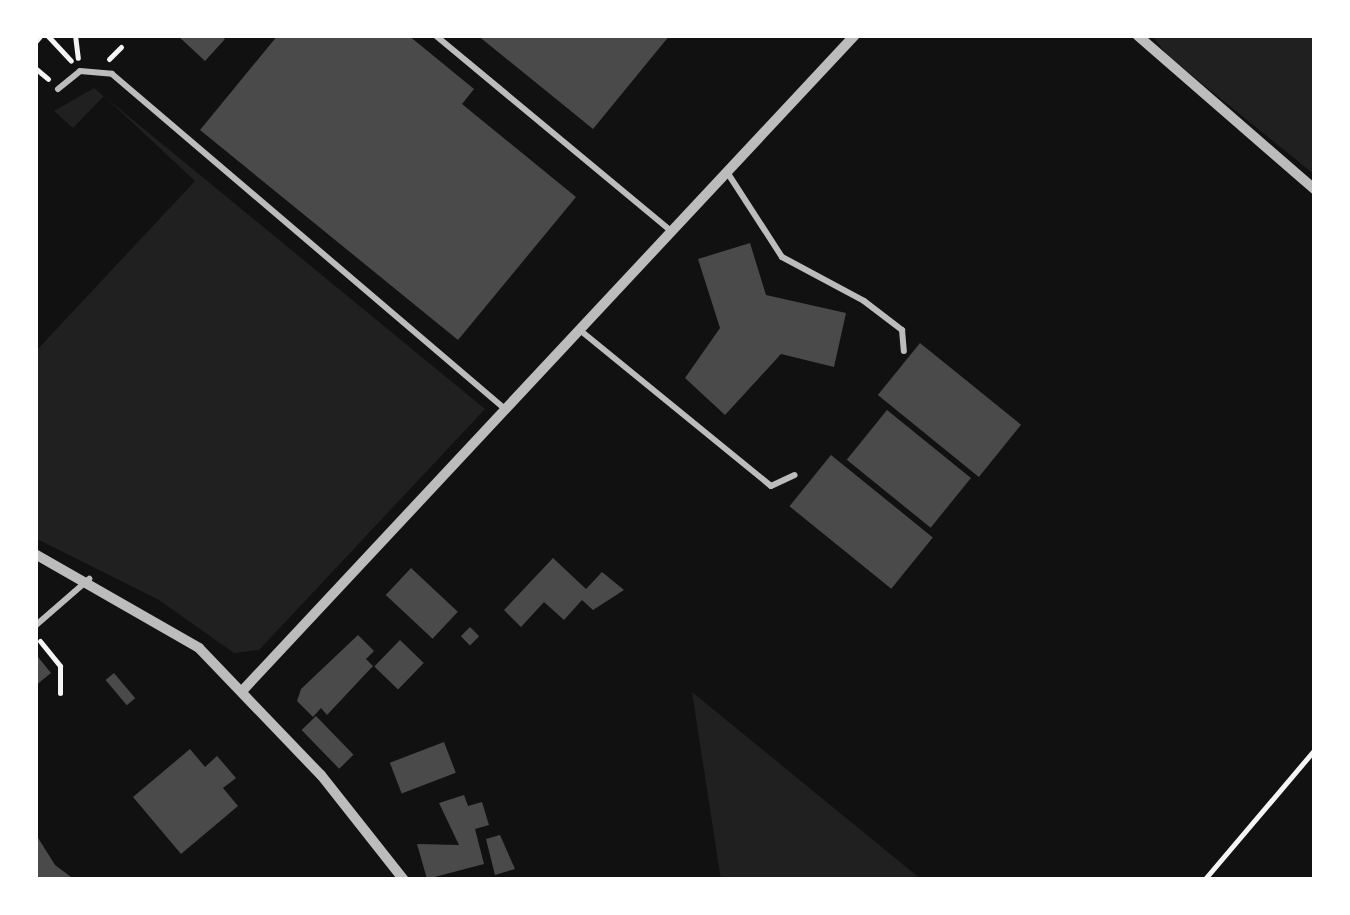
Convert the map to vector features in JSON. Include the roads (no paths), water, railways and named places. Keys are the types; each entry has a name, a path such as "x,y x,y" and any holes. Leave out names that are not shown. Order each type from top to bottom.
{"street":[{"path":"244,689 854,35"},
{"path":"1137,35 1315,190"},
{"path":"36,557 89,579 176,631 244,689 404,880"}],"lane":[{"path":"435,35 672,232"},
{"path":"58,89 80,71 112,74 506,411"},
{"path":"727,172 782,258 864,301 902,330 904,351"},
{"path":"580,330 771,486 796,475"},
{"path":"35,626 89,579"}]}
